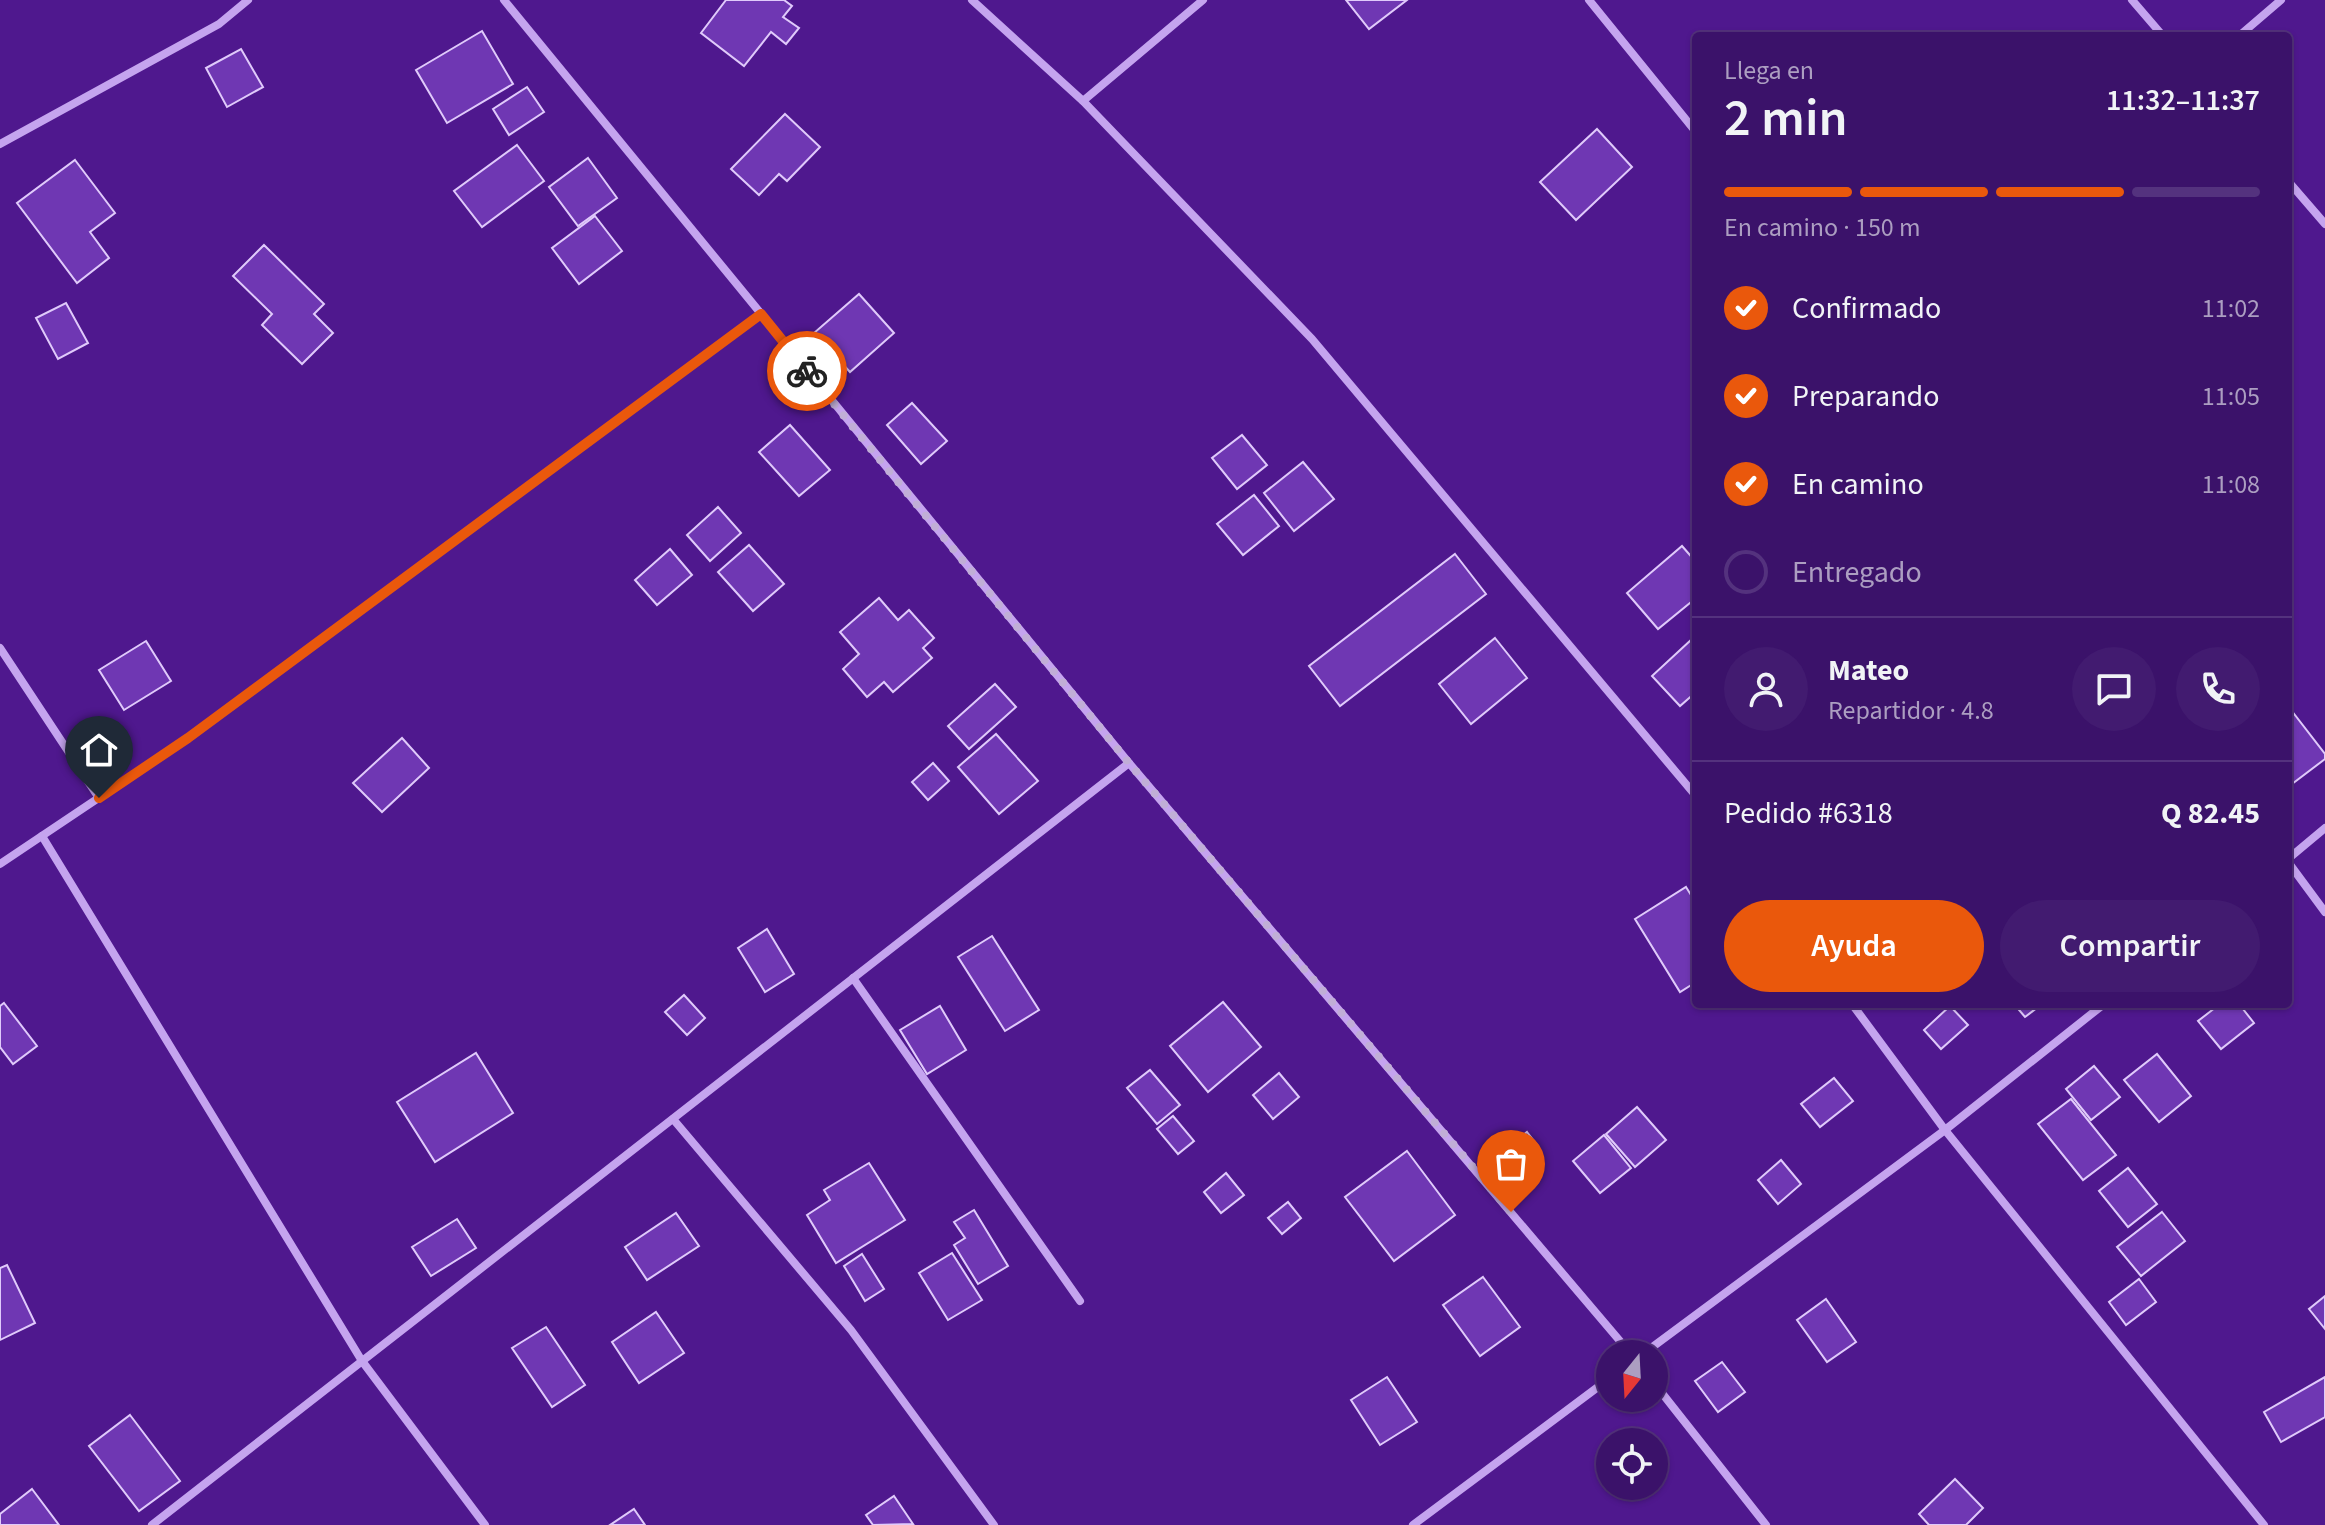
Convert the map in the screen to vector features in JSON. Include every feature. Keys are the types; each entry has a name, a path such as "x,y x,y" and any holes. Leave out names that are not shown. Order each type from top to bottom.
{"street":[{"path":"0,144 219,24 248,0"},
{"path":"504,0 1129,763 1619,1340"},
{"path":"972,0 1083,101 1312,339 1692,791"},
{"path":"1083,101 1203,0"},
{"path":"1589,0 1692,127"},
{"path":"2132,0 2160,32"},
{"path":"2244,32 2281,0"},
{"path":"2292,186 2325,224"},
{"path":"0,864 188,738 761,314"},
{"path":"0,648 99,798"},
{"path":"152,1525 1129,763"},
{"path":"2292,857 2325,828"},
{"path":"42,836 362,1361 485,1525"},
{"path":"2292,866 2325,912"},
{"path":"853,978 1080,1301"},
{"path":"1855,1008 1945,1130 2264,1525"},
{"path":"1662,1340 1945,1130 2099,1008"},
{"path":"673,1119 851,1330 994,1525"},
{"path":"1413,1525 1596,1388"},
{"path":"1668,1401 1766,1525"}],"building":[{"path":"726,0 784,0 792,6 783,17 799,28 786,44 771,32 744,66 701,33"},
{"path":"1346,0 1407,0 1369,29"},
{"path":"482,31 513,84 447,123 416,70"},
{"path":"241,49 263,87 227,107 206,68"},
{"path":"527,87 544,112 509,135 493,109"},
{"path":"785,114 820,147 787,181 779,174 759,195 731,169"},
{"path":"1597,129 1632,167 1576,220 1540,182"},
{"path":"517,145 544,181 482,227 454,191"},
{"path":"588,158 617,198 578,226 549,187"},
{"path":"75,160 115,213 90,232 109,258 77,283 17,203"},
{"path":"595,216 622,251 579,284 552,248"},
{"path":"264,245 324,304 314,314 333,333 302,364 262,325 272,314 233,276"},
{"path":"859,294 894,333 850,372 814,333"},
{"path":"66,303 88,343 58,359 36,318"},
{"path":"912,403 947,441 921,464 887,425"},
{"path":"790,425 830,470 799,496 759,452"},
{"path":"1242,435 1267,465 1237,489 1212,458"},
{"path":"1303,462 1334,499 1294,531 1264,493"},
{"path":"1254,495 1279,526 1243,555 1217,524"},
{"path":"718,507 741,533 710,561 687,535"},
{"path":"749,545 784,584 753,611 718,572"},
{"path":"1682,546 1692,557 1692,601 1658,629 1627,593"},
{"path":"670,549 692,575 657,605 635,580"},
{"path":"1455,554 1486,594 1340,706 1309,666"},
{"path":"879,598 898,620 909,610 934,638 923,648 932,658 893,692 884,682 867,697 843,669 859,654 840,632"},
{"path":"1495,638 1527,678 1471,724 1439,684"},
{"path":"146,641 171,681 124,710 99,670"},
{"path":"1692,641 1692,696 1680,706 1652,676"},
{"path":"995,684 1016,707 969,749 948,726"},
{"path":"2292,711 2325,754 2325,759 2292,784"},
{"path":"996,734 1038,781 999,814 958,767"},
{"path":"402,738 429,768 382,812 353,783"},
{"path":"933,763 949,781 928,800 912,782"},
{"path":"1686,887 1692,897 1692,984 1680,992 1635,919"},
{"path":"767,929 794,974 765,992 738,948"},
{"path":"992,936 1039,1010 1005,1031 958,957"},
{"path":"684,995 705,1018 687,1035 665,1012"},
{"path":"1223,1002 1261,1047 1208,1092 1170,1046"},
{"path":"4,1003 37,1046 13,1064 0,1047 0,1006"},
{"path":"940,1006 966,1050 927,1074 900,1030"},
{"path":"1948,1008 1952,1008 1968,1025 1941,1049 1924,1030"},
{"path":"2017,1008 2037,1008 2025,1017"},
{"path":"2215,1008 2242,1008 2254,1023 2221,1049 2198,1021"},
{"path":"476,1053 513,1113 435,1162 397,1102"},
{"path":"2157,1054 2191,1096 2159,1122 2124,1080"},
{"path":"2094,1066 2120,1097 2091,1120 2066,1089"},
{"path":"1150,1070 1180,1105 1157,1124 1127,1088"},
{"path":"1279,1073 1299,1097 1273,1119 1253,1095"},
{"path":"1834,1078 1853,1101 1820,1127 1801,1104"},
{"path":"2071,1099 2116,1155 2083,1180 2038,1124"},
{"path":"1637,1107 1666,1140 1635,1167 1606,1134"},
{"path":"1173,1116 1194,1141 1178,1154 1157,1129"},
{"path":"1527,1132 1538,1146 1521,1159 1510,1145"},
{"path":"1604,1135 1631,1168 1600,1193 1573,1161"},
{"path":"1407,1151 1455,1215 1394,1261 1345,1197"},
{"path":"1781,1160 1801,1184 1778,1204 1758,1180"},
{"path":"869,1163 905,1220 836,1263 807,1215 830,1200 824,1190"},
{"path":"2128,1168 2157,1204 2128,1227 2099,1191"},
{"path":"1226,1173 1244,1195 1221,1213 1204,1192"},
{"path":"1288,1202 1301,1218 1282,1234 1268,1218"},
{"path":"974,1210 1008,1266 978,1284 954,1245 965,1238 954,1222"},
{"path":"2162,1212 2185,1241 2141,1276 2117,1247"},
{"path":"676,1213 699,1246 647,1280 625,1247"},
{"path":"457,1219 476,1248 431,1276 412,1247"},
{"path":"952,1253 982,1300 948,1320 919,1273"},
{"path":"862,1254 884,1289 865,1301 844,1266"},
{"path":"7,1265 35,1323 0,1340 0,1268"},
{"path":"1483,1277 1520,1327 1480,1356 1443,1305"},
{"path":"2139,1279 2156,1302 2126,1325 2109,1302"},
{"path":"2325,1296 2325,1329 2309,1309"},
{"path":"1826,1299 1856,1342 1827,1362 1797,1320"},
{"path":"656,1312 684,1353 639,1383 612,1342"},
{"path":"546,1327 585,1385 552,1407 512,1348"},
{"path":"1722,1362 1745,1392 1718,1412 1695,1381"},
{"path":"1387,1377 1417,1422 1380,1445 1351,1400"},
{"path":"2325,1377 2325,1417 2281,1442 2264,1412"},
{"path":"130,1415 180,1481 139,1511 89,1446"},
{"path":"1955,1479 1983,1508 1966,1525 1929,1525 1919,1514"},
{"path":"32,1489 59,1525 0,1525 0,1514"},
{"path":"894,1496 913,1524 873,1525 866,1515"},
{"path":"634,1509 645,1525 610,1525"}],"way so far":[{"path":"807,371 1129,763 1511,1212"}],"route":[{"path":"99,798 188,738 761,314 807,371"}]}
